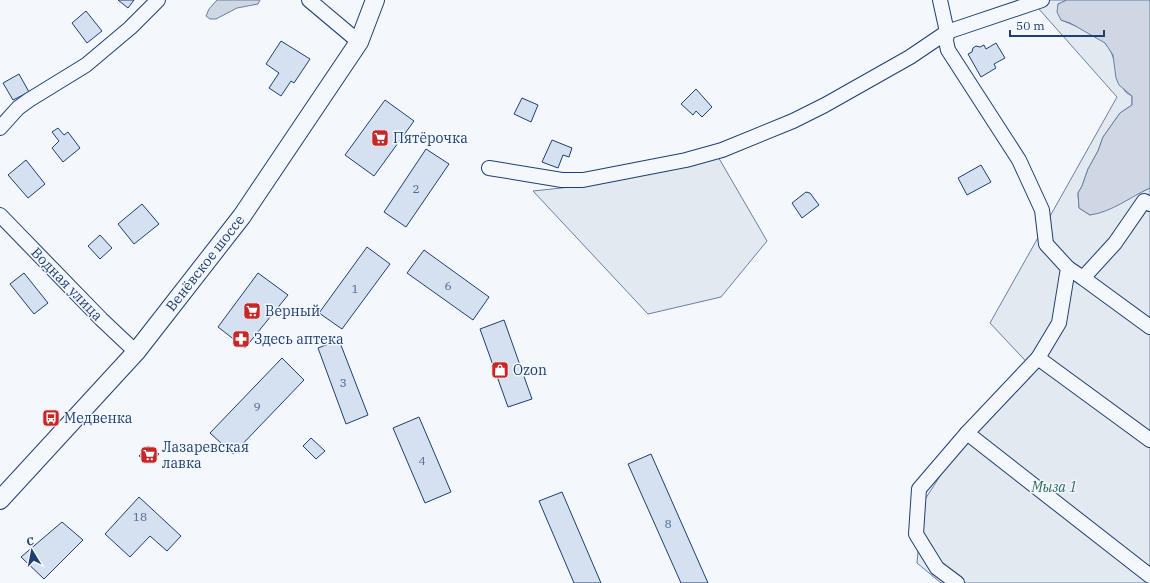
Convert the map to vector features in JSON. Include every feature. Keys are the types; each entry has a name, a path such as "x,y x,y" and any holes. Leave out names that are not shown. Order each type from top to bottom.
{"main road":[{"name":"Венёвское шоссе","path":"0,500 136,352 242,216 359,42 375,0"}],"street":[{"path":"0,128 18,108 86,65 130,28 158,0"},
{"path":"309,0 359,42"},
{"path":"940,0 947,32 946,41 948,50 1019,160 1032,184 1042,210 1046,244 1068,268 1150,327"},
{"path":"489,168 562,180 583,180 686,160 722,150 792,121 825,105 910,58 947,32 1042,0"},
{"path":"1083,278 1115,243 1148,201"},
{"name":"Водная улица","path":"0,215 101,319 136,352"},
{"path":"957,583 937,568 916,534 919,489 967,433 1038,358 1059,323 1068,268"},
{"path":"1038,358 1150,440"},
{"path":"967,433 1150,576"}],"green space":[{"name":"Мыза 1","path":"1031,0 1067,0 1058,4 1061,20 1091,33 1102,40 1109,47 1122,86 1126,92 1132,96 1132,105 1120,113 1103,137 1078,193 1079,208 1090,215 1150,188 1150,583 941,583 917,563 922,504 962,442 1035,371 990,323 1117,97"},
{"path":"717,155 767,241 721,297 648,314 533,191 580,186"}],"shaded area":[{"path":"217,0 260,0 258,4 237,8 216,19 210,19 206,16 209,9"},
{"path":"1067,0 1150,0 1150,188 1113,208 1090,215 1079,208 1078,193 1103,137 1120,113 1132,105 1132,96 1119,85 1116,78 1113,55 1105,43 1070,23 1061,20 1057,12 1058,4"}],"building":[{"path":"118,0 134,0 128,8"},
{"path":"86,11 102,31 87,43 72,23"},
{"path":"281,41 310,59 294,83 291,81 281,96 269,88 279,73 266,64"},
{"path":"996,43 1005,58 994,64 996,68 981,77 968,54 972,52 973,48 976,46 980,47 984,45 986,49"},
{"path":"19,74 29,92 13,100 3,83"},
{"path":"696,89 712,107 702,117 696,111 693,115 681,104"},
{"path":"522,98 538,105 531,122 514,114"},
{"name":"Пятёрочка","path":"385,100 414,121 374,176 345,155"},
{"path":"58,128 64,135 68,132 80,148 63,162 52,148 59,141 52,132"},
{"path":"552,140 572,148 569,157 563,155 558,168 542,162"},
{"path":"426,149 449,164 406,227 384,212"},
{"path":"26,160 45,184 28,198 8,175"},
{"path":"981,165 991,182 967,195 958,178"},
{"path":"806,192 810,193 819,205 802,218 792,203"},
{"path":"142,204 159,224 134,244 118,224"},
{"path":"100,235 112,248 100,259 88,246"},
{"path":"367,247 390,264 342,329 319,313"},
{"path":"424,250 489,297 473,320 407,273"},
{"path":"24,273 48,303 34,314 10,284"},
{"name":"Верный","path":"258,273 288,295 245,348 218,327"},
{"path":"504,320 532,399 508,407 480,329"},
{"path":"339,340 368,415 346,424 318,348"},
{"path":"282,358 304,380 233,454 210,433"},
{"path":"419,417 451,492 425,503 393,428"},
{"path":"311,438 325,451 316,459 303,446"},
{"name":"Лазаревская лавка","path":"148,446 159,454 151,463 139,456"},
{"path":"651,454 708,583 681,583 628,464"},
{"path":"562,492 601,583 574,583 539,501"},
{"path":"139,497 181,536 167,551 150,536 130,557 105,534"},
{"path":"62,522 83,540 44,579 21,557"}],"place":[{"name":"Пятёрочка","path":"380,138"},
{"name":"Верный","path":"252,311"},
{"name":"Здесь аптека","path":"241,339"},
{"name":"Ozon","path":"500,370"},
{"name":"Медвенка","path":"51,418"},
{"name":"Лазаревская лавка","path":"149,455"}]}
